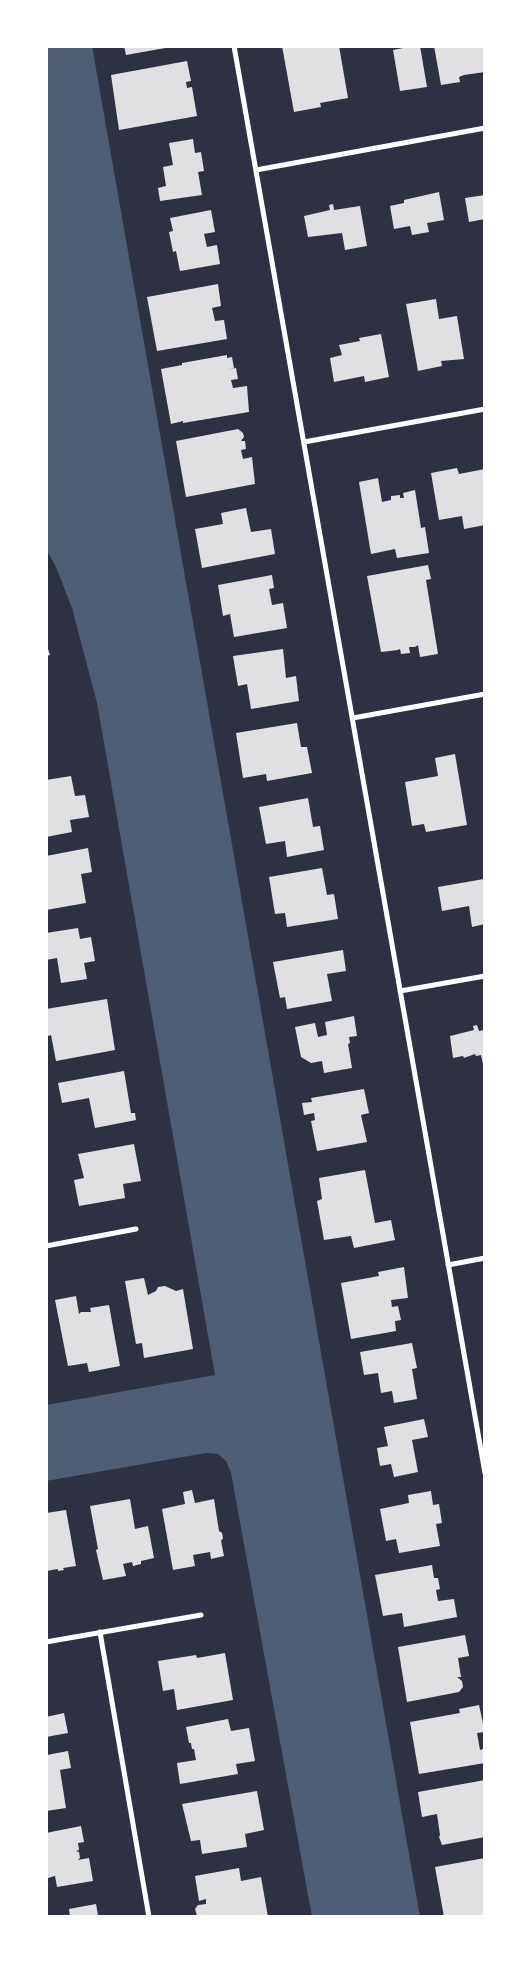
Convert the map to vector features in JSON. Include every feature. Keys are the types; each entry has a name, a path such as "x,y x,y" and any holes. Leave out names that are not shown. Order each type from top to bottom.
{"street":[{"path":"234,46 485,1473"},
{"path":"256,170 485,128"},
{"path":"304,442 485,409"},
{"path":"353,718 485,694"},
{"path":"400,991 485,976"},
{"path":"46,1246 136,1229"},
{"path":"448,1265 485,1258"},
{"path":"46,1642 201,1615"},
{"path":"100,1632 149,1917"}],"water":[{"path":"46,46 92,46 420,1917 312,1917 231,1473 226,1461 218,1454 206,1453 46,1481 46,1405 215,1375 97,703 72,608 56,567 46,549"}],"building":[{"path":"124,46 171,46 171,47 126,55"},
{"path":"282,46 339,46 348,98 320,103 321,107 294,112"},
{"path":"420,46 427,87 400,91 393,50"},
{"path":"434,46 485,46 485,72 464,75 459,77 460,82 441,85"},
{"path":"187,61 191,81 186,82 187,88 192,87 197,116 119,130 111,75"},
{"path":"193,139 195,153 201,152 204,171 198,172 202,195 160,201 158,188 166,186 163,167 173,165 169,143"},
{"path":"439,192 444,220 427,223 429,232 412,235 410,226 394,229 390,206 404,203 404,200"},
{"path":"485,195 485,219 469,222 465,198"},
{"path":"333,204 334,210 360,206 367,246 345,250 342,233 308,237 304,216 330,210 329,205"},
{"path":"211,210 215,232 204,234 207,247 217,245 220,264 180,271 176,251 173,252 169,232 173,231 170,218"},
{"path":"218,284 221,306 212,308 215,321 224,320 227,339 157,351 147,297"},
{"path":"436,299 439,319 457,316 464,359 441,361 442,366 418,371 406,304"},
{"path":"381,334 389,377 365,382 364,376 334,382 330,358 342,355 339,345 360,341 359,338"},
{"path":"227,355 227,358 232,357 234,368 229,369 236,368 238,379 231,380 233,388 247,386 249,412 171,424 161,369 182,365 182,363"},
{"path":"238,429 243,433 244,437 241,441 245,441 246,449 241,450 243,459 252,457 255,484 186,497 176,441"},
{"path":"457,468 459,474 485,469 485,525 464,529 462,516 439,520 431,473"},
{"path":"378,478 382,502 391,500 391,496 400,495 400,498 404,498 403,493 415,490 421,528 425,527 429,553 397,558 395,549 371,554 359,482"},
{"path":"246,508 251,532 271,529 275,554 202,568 195,529 223,524 221,513"},
{"path":"428,565 431,579 426,580 438,654 420,657 418,645 409,647 410,653 401,654 400,649 381,652 367,576"},
{"path":"272,575 274,588 269,589 272,605 283,603 287,628 234,637 230,614 223,616 218,585"},
{"path":"46,643 50,655 46,656"},
{"path":"283,649 286,678 296,676 299,701 251,709 247,684 238,686 233,656"},
{"path":"297,723 301,747 307,747 312,773 267,781 266,774 243,778 236,733"},
{"path":"455,754 467,825 426,832 424,824 412,826 405,782 438,776 435,758"},
{"path":"71,776 75,796 85,795 89,817 70,820 72,832 46,837 46,780"},
{"path":"308,798 313,827 320,826 324,850 287,857 285,841 266,844 259,807"},
{"path":"88,848 92,872 81,874 86,903 46,910 46,856"},
{"path":"322,868 327,895 334,894 338,919 287,927 285,913 275,914 269,877"},
{"path":"484,879 485,924 472,927 469,906 442,911 438,887"},
{"path":"78,928 80,939 91,937 95,961 84,963 87,979 61,983 57,958 46,960 46,933"},
{"path":"343,950 346,971 327,974 332,1001 287,1009 285,997 280,998 273,962"},
{"path":"107,999 115,1050 56,1061 51,1035 48,1036 46,1009"},
{"path":"354,1016 357,1036 349,1037 350,1043 348,1044 352,1068 324,1073 322,1061 311,1063 301,1057 295,1027 315,1023 318,1037 327,1035 325,1022"},
{"path":"477,1025 479,1031 485,1030 485,1064 483,1064 481,1055 476,1056 475,1054 464,1058 463,1056 453,1058 450,1036 474,1030 473,1026"},
{"path":"124,1071 131,1113 135,1113 136,1120 95,1128 89,1098 62,1103 58,1083"},
{"path":"364,1089 369,1113 361,1115 367,1142 317,1151 311,1121 315,1120 314,1113 304,1115 302,1103 312,1102 311,1098"},
{"path":"134,1144 141,1181 123,1184 125,1198 79,1206 74,1180 84,1178 78,1154"},
{"path":"365,1170 375,1223 391,1220 395,1240 354,1248 351,1236 324,1240 317,1201 322,1199 319,1178"},
{"path":"404,1267 408,1298 391,1300 392,1307 398,1306 401,1320 395,1321 396,1331 351,1339 341,1283 379,1276 378,1272"},
{"path":"144,1278 148,1295 156,1291 158,1287 165,1286 176,1291 183,1289 193,1349 144,1358 142,1343 136,1344 125,1281"},
{"path":"76,1296 79,1314 81,1312 91,1312 90,1308 109,1305 120,1366 89,1372 87,1363 68,1366 55,1300"},
{"path":"412,1343 417,1368 412,1369 417,1399 394,1403 392,1391 381,1393 378,1373 364,1375 360,1352"},
{"path":"424,1419 428,1437 412,1440 418,1472 394,1477 391,1464 380,1466 377,1448 388,1446 384,1427"},
{"path":"192,1490 195,1503 214,1499 219,1531 222,1533 223,1538 221,1541 224,1556 211,1559 210,1552 193,1555 195,1566 173,1570 162,1509 185,1504 183,1492"},
{"path":"431,1491 433,1505 439,1504 442,1523 436,1524 440,1546 399,1553 396,1539 386,1541 380,1509 409,1503 408,1495"},
{"path":"130,1499 135,1529 148,1526 154,1558 141,1561 141,1564 133,1566 132,1562 123,1564 126,1576 103,1580 96,1550 98,1549 90,1506"},
{"path":"66,1510 76,1566 63,1568 64,1570 58,1571 58,1569 46,1571 46,1513"},
{"path":"432,1565 434,1578 438,1578 440,1589 436,1590 438,1601 454,1599 457,1617 404,1627 402,1613 383,1616 375,1575"},
{"path":"465,1635 469,1656 458,1658 461,1677 457,1677 462,1681 463,1687 459,1692 407,1702 398,1647"},
{"path":"225,1653 233,1700 177,1710 174,1689 163,1691 158,1661 196,1655 197,1658"},
{"path":"479,1705 485,1732 477,1733 480,1750 483,1749 485,1763 419,1774 410,1722 460,1713 459,1709"},
{"path":"64,1713 68,1733 46,1737 46,1717"},
{"path":"228,1719 231,1731 249,1728 255,1761 236,1764 238,1774 180,1784 177,1763 196,1760 194,1749 192,1749 191,1743 189,1743 186,1727"},
{"path":"68,1751 71,1768 60,1770 66,1808 46,1811 47,1755"},
{"path":"485,1780 485,1837 442,1845 439,1837 437,1814 422,1817 418,1792"},
{"path":"257,1791 264,1830 245,1834 247,1847 202,1854 200,1840 191,1841 182,1804"},
{"path":"81,1826 84,1842 78,1843 79,1850 76,1851 79,1852 80,1858 78,1860 89,1858 93,1881 57,1887 55,1876 48,1878 46,1833"},
{"path":"485,1858 485,1915 444,1917 435,1867"},
{"path":"239,1868 241,1881 261,1877 268,1917 197,1916 195,1909 198,1905 206,1904 206,1899 199,1901 195,1876"},
{"path":"96,1904 98,1915 96,1917 70,1917 69,1909"}]}
